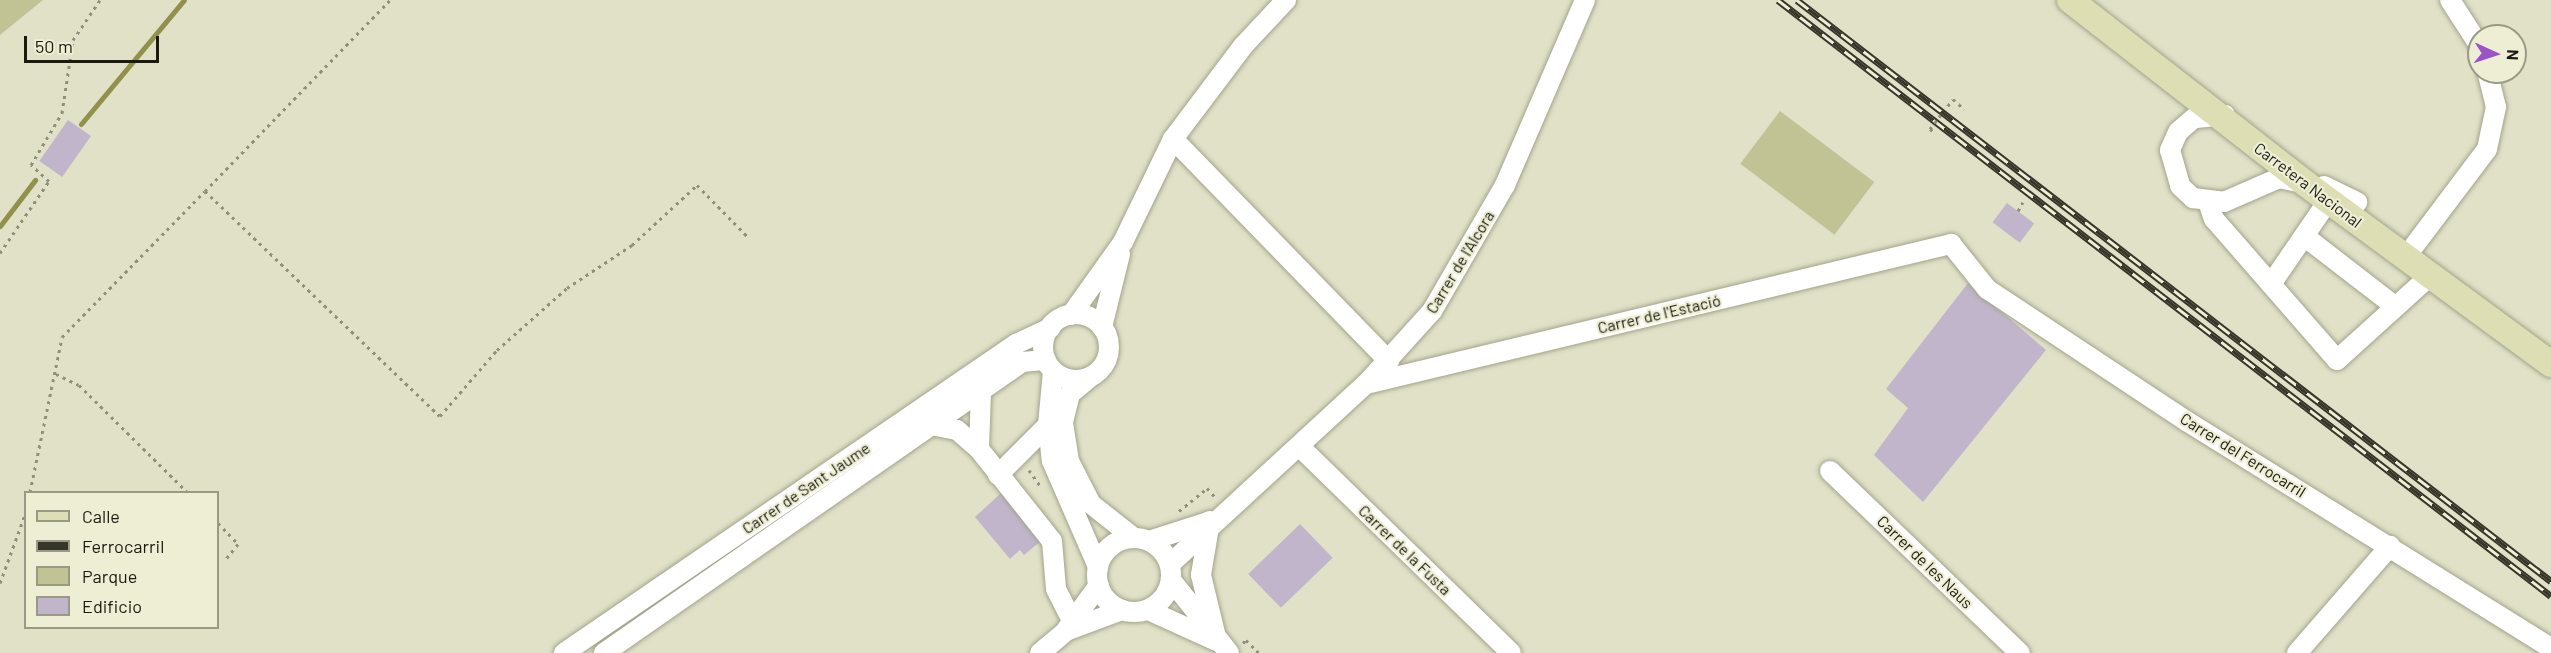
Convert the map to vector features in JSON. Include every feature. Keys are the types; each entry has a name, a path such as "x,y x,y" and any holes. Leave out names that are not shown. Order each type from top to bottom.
{"main road":[{"name":"Carretera Nacional","path":"2070,0 2328,201 2551,362"},
{"name":"Carretera Nacional","path":"2097,0 2414,246 2551,362"}],"street":[{"path":"1122,610 1098,576 1082,533 1058,483 1048,425 1050,328 1071,315 1123,242 1173,140 1243,46 1286,0"},
{"name":"Carrer de l'Alcora","path":"1171,572 1218,515 1299,446 1366,384 1432,311 1505,185 1585,0"},
{"path":"2450,0 2467,26"},
{"path":"2414,246 2487,150 2496,106 2490,84"},
{"path":"2306,184 2279,178 2224,202 2208,202 2180,186 2170,150 2178,132 2194,118 2216,114 2239,120 2337,195 2356,202"},
{"path":"1173,140 1389,361"},
{"path":"2271,284 2328,201"},
{"path":"2208,202 2214,219 2337,360 2430,276"},
{"path":"2304,236 2396,307"},
{"path":"1123,242 1102,327 1108,356 1089,378 1070,394 1063,423 1069,461 1091,504 1142,539 1171,572 1223,647"},
{"name":"Carrer de l'Estació","path":"1366,384 1951,244"},
{"name":"Carrer del Ferrocarril","path":"1951,244 1987,289 2188,422 2551,648"},
{"path":"1071,315 1088,317 1102,327"},
{"name":"Carrer de Sant Jaume","path":"564,653 1016,344 1050,328"},
{"name":"Carrer de Sant Jaume","path":"604,653 936,426 1022,362 1049,365"},
{"path":"1049,365 1070,380 1089,378"},
{"path":"979,449 981,391"},
{"path":"998,475 1048,425"},
{"path":"936,426 957,430 979,449 1052,541 1056,589 1069,626"},
{"name":"Carrer de la Fusta","path":"1299,446 1511,653"},
{"name":"Carrer de les Naus","path":"1830,471 2020,653"},
{"path":"1218,515 1201,576 1223,647"},
{"name":"Carrer de l'Alcora","path":"1142,539 1218,515"},
{"path":"1052,541 1082,533"},
{"path":"1040,653 1069,626 1087,601 1112,546 1142,539"},
{"path":"2297,653 2390,546"},
{"path":"1148,610 1162,600 1171,572"},
{"path":"1056,589 1087,601"},
{"path":"1069,626 1122,610 1148,610 1223,647"}],"path":[{"path":"0,253 49,181 31,165 62,113 73,40 100,0"},
{"path":"30,491 62,337 390,0"},
{"path":"1932,131 1953,99 1964,110"},
{"path":"205,191 440,416 497,350 567,288 632,245 698,185 748,237"},
{"path":"2018,211 2023,202"},
{"path":"56,374 79,385 186,491"},
{"path":"1018,455 1043,489 1058,483"},
{"path":"1173,515 1207,488 1218,515"},
{"path":"0,583 24,517"},
{"path":"219,524 238,544 224,561"}],"green space":[{"path":"0,0 43,0 0,35"},
{"path":"1780,111 1874,182 1835,235 1740,164"}],"building":[{"path":"68,120 91,136 62,177 39,161"},
{"path":"2007,203 2034,223 2020,243 1993,222"},
{"path":"1968,283 2046,350 1923,502 1874,455 1908,408 1886,389"},
{"path":"1013,482 1053,531 1024,555 1020,550 1010,559 975,517"},
{"path":"1300,524 1333,558 1281,608 1248,574"}],"waterway":[{"path":"81,124 184,0"},
{"path":"0,226 35,180"}],"railway":[{"path":"1778,0 2551,596"},
{"path":"1797,0 2551,581"}]}
